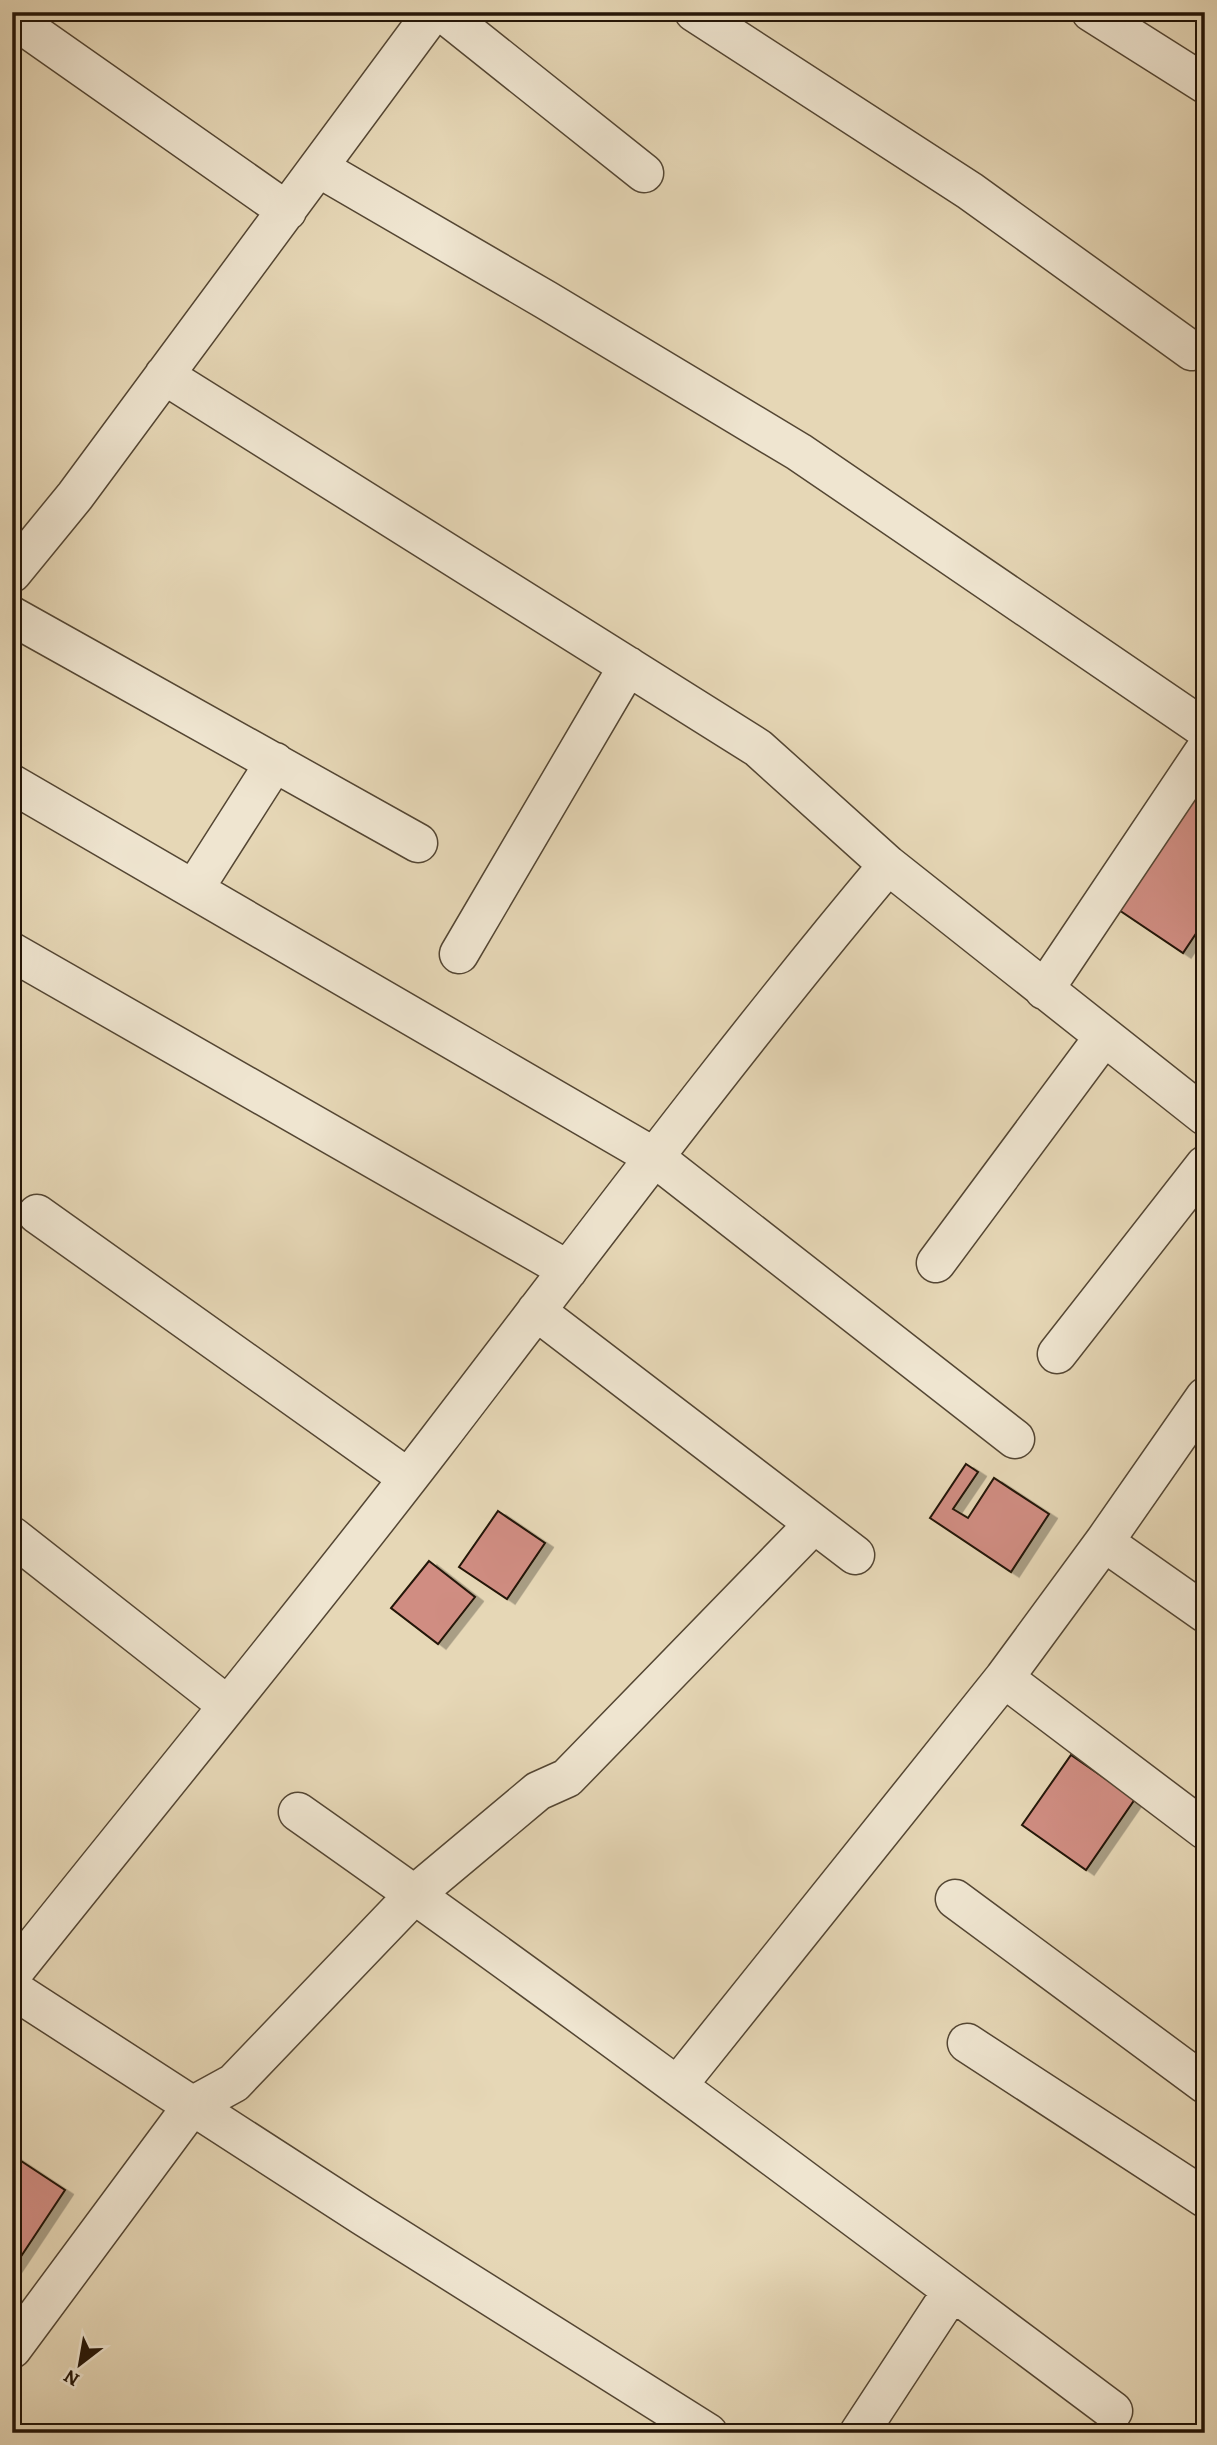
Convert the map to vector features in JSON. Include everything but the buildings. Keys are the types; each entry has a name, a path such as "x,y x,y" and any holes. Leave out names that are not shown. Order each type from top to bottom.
{"street":[{"path":"12,573 75,496 433,12"},
{"path":"442,12 644,173"},
{"path":"694,12 970,191 1192,351"},
{"path":"1091,12 1205,85"},
{"path":"12,18 287,211"},
{"path":"319,169 546,300 799,452 1205,729"},
{"path":"164,375 758,748 888,865 1103,1038 1201,1106"},
{"path":"12,615 418,843"},
{"path":"459,954 628,666"},
{"path":"1044,990 1205,750"},
{"path":"194,889 275,762"},
{"path":"12,783 654,1157 1015,1439"},
{"path":"12,1973 408,1478 654,1157 828,936 888,865"},
{"path":"12,952 568,1270"},
{"path":"936,1263 1103,1038"},
{"path":"1057,1354 1205,1165"},
{"path":"37,1214 408,1478"},
{"path":"536,1311 855,1555"},
{"path":"677,2086 1004,1678 1203,1401"},
{"path":"12,2349 192,2106 234,2083 415,1894 538,1791 567,1778 814,1524"},
{"path":"12,1536 227,1704"},
{"path":"1104,1542 1205,1612"},
{"path":"1004,1678 1205,1830"},
{"path":"298,1812 677,2086 1113,2411"},
{"path":"955,1899 1205,2084"},
{"path":"12,1989 708,2433"},
{"path":"967,2043 1205,2198"},
{"path":"859,2433 952,2291"}]}
